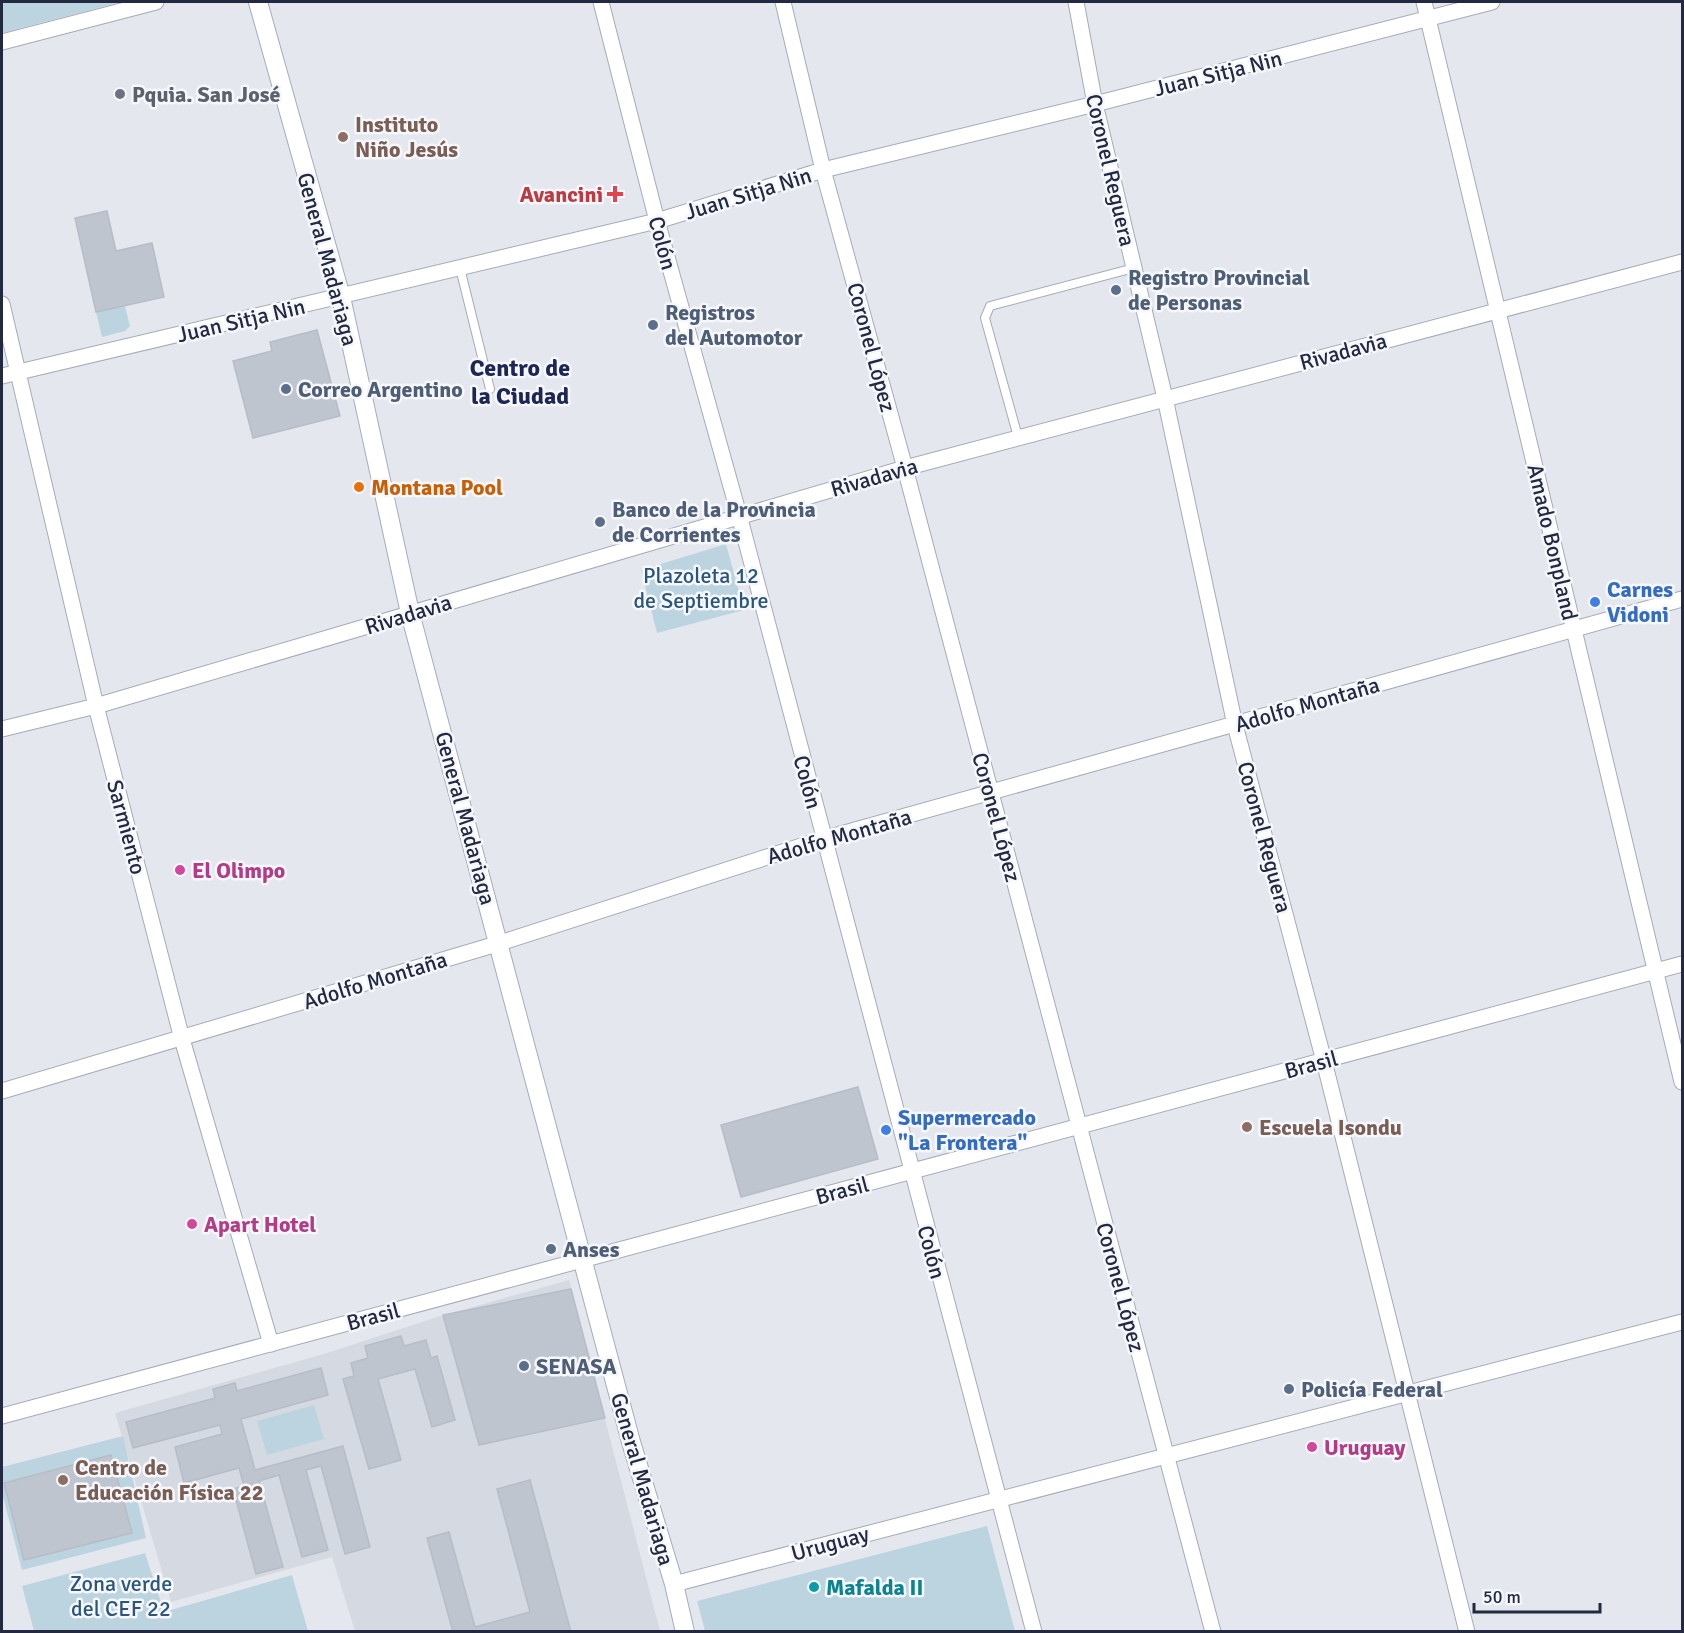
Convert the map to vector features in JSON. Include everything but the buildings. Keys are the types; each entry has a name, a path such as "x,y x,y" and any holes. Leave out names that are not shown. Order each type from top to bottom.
{"street":[{"path":"2,42 156,2"},
{"name":"General Madariaga","path":"258,2 341,297 410,613 500,943 631,1442 674,1584 685,1632"},
{"name":"Colón","path":"601,2 657,221 739,515 1034,1632"},
{"name":"Coronel López","path":"783,2 823,170 905,468 1213,1632"},
{"name":"Coronel Reguera","path":"1076,2 1095,104 1165,398 1235,724 1324,1060 1467,1632"},
{"name":"Amado Bonpland","path":"1424,2 1683,1082"},
{"name":"Juan Sitja Nin","path":"2,376 657,221 823,170 1095,104 1492,2"},
{"name":"Rivadavia","path":"2,729 96,706 905,468 1683,262"},
{"name":"Sarmiento","path":"2,304 96,706 182,1039 271,1344"},
{"name":"Adolfo Montaña","path":"2,1091 500,943 824,839 1683,599"},
{"name":"Brasil","path":"2,1416 1683,964"},
{"name":"Uruguay","path":"674,1584 999,1499 1167,1458 1683,1322"}],"lane":[{"path":"460,268 490,389"},
{"path":"1018,437 985,318 990,306 1134,268"}],"shaded area":[{"path":"569,1280 660,1631 355,1631 332,1557 171,1602 115,1413 327,1353 437,1317"}],"green space":[{"path":"2,2 121,2 2,33"},
{"path":"125,306 130,326 125,331 102,337 96,312"},
{"name":"Plazoleta 12 de Septiembre","path":"726,544 744,610 657,633 641,570"},
{"path":"314,1405 324,1439 267,1455 257,1421"},
{"path":"123,1436 146,1538 22,1570 2,1493 2,1467"},
{"path":"987,1526 1015,1631 705,1631 697,1601"},
{"name":"Zona verde del CEF 22","path":"145,1553 164,1612 292,1575 308,1631 34,1631 22,1586"}],"place":[{"name":"Pquia. San José","path":"120,94"},
{"name":"Instituto Niño Jesús","path":"343,137"},
{"name":"Avancini","path":"615,194"},
{"name":"Registro Provincial de Personas","path":"1116,290"},
{"name":"Registros del Automotor","path":"653,325"},
{"name":"Correo Argentino","path":"286,389"},
{"name":"Montana Pool","path":"359,487"},
{"name":"Banco de la Provincia de Corrientes","path":"600,522"},
{"name":"Carnes Vidoni","path":"1595,602"},
{"name":"El Olimpo","path":"180,870"},
{"name":"Escuela Isondu","path":"1247,1127"},
{"name":"Supermercado \"La Frontera\"","path":"886,1130"},
{"name":"Apart Hotel","path":"192,1224"},
{"name":"Anses","path":"551,1249"},
{"name":"SENASA","path":"524,1366"},
{"name":"Policía Federal","path":"1289,1389"},
{"name":"Uruguay","path":"1312,1447"},
{"name":"Centro de Educación Física 22","path":"63,1480"},
{"name":"Mafalda II","path":"814,1587"}],"district":[{"name":"Centro de la Ciudad","path":"520,382"}]}
